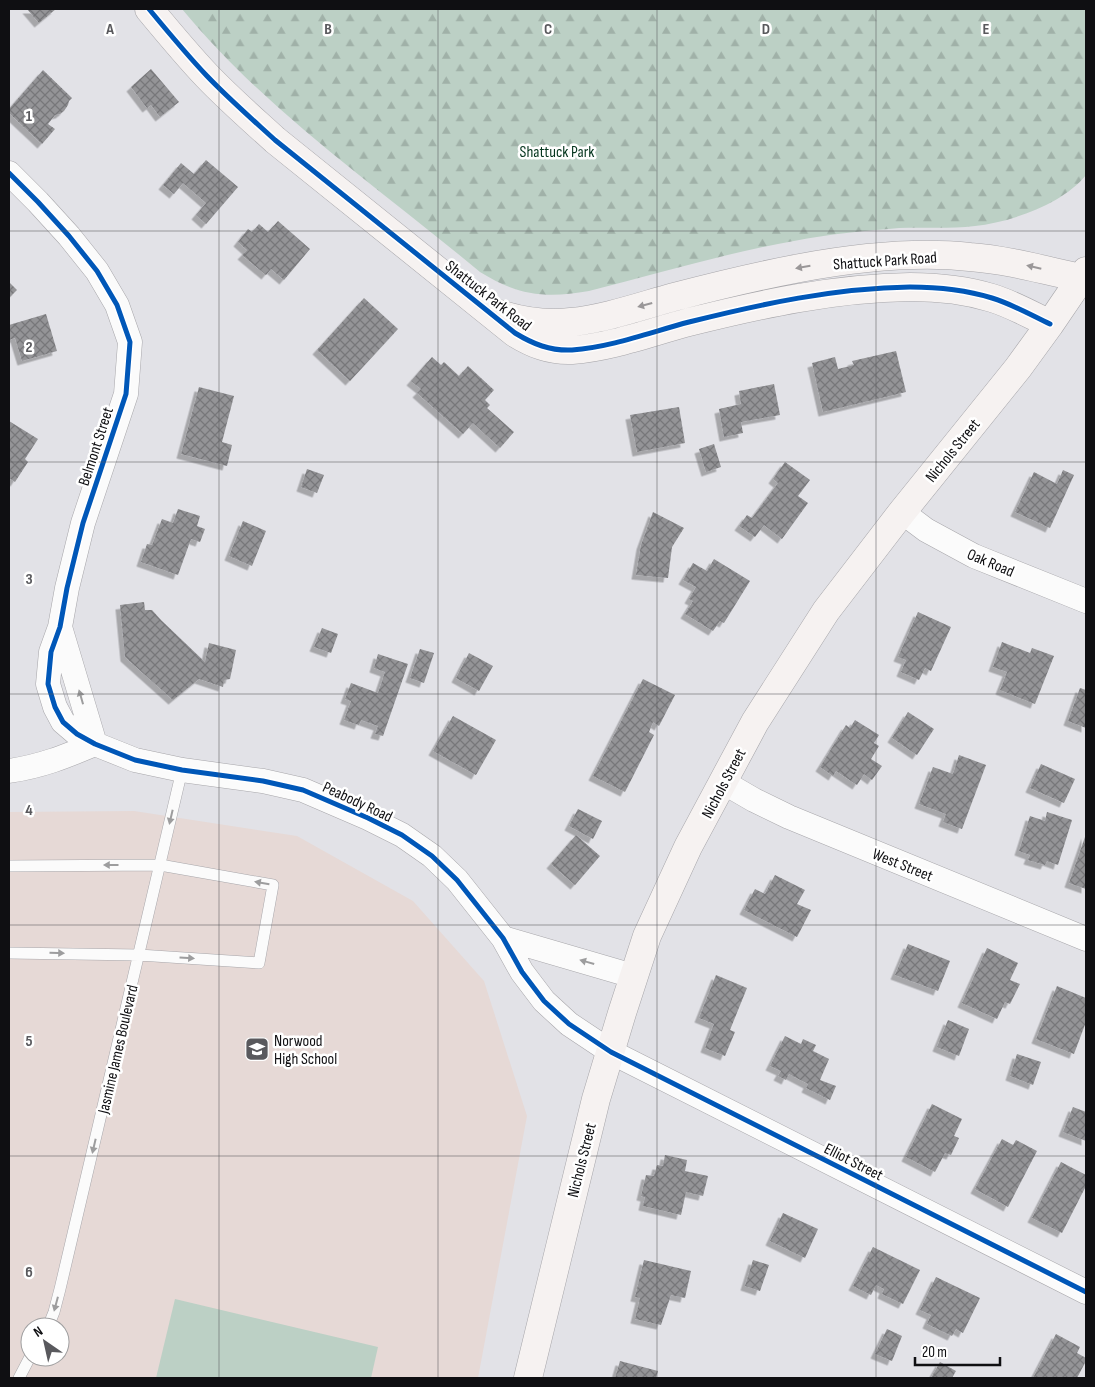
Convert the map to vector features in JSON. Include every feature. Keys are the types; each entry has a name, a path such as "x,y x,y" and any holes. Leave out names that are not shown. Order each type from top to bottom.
{"street":[{"name":"Shattuck Park Road","path":"149,9 208,77 275,140 485,310 532,344 570,350 594,347 764,305 840,292 910,287 963,291 992,298 1050,324"},
{"name":"Belmont Street","path":"9,173 70,236 97,270 117,304 130,342 126,394 83,523 67,588 60,627 95,744"},
{"name":"Shattuck Park Road","path":"485,310 513,318 542,322 570,322 594,319 730,282 836,262 904,256 968,256 1002,260 1085,276"},
{"name":"Nichols Street","path":"528,1378 596,1099 610,1052 647,936 688,847 755,722 821,619 902,512 1018,368 1085,276"},
{"path":"678,296 687,323"},
{"name":"Oak Road","path":"902,512 926,530 974,556 1086,601"},
{"path":"9,771 53,762 95,744"},
{"name":"Peabody Road","path":"95,744 135,760 182,770 263,781 303,790 402,835 432,856 457,880 503,938 522,972 544,1001 569,1024 610,1052"},
{"name":"West Street","path":"723,782 789,817 1086,939"},
{"path":"503,938 634,976"},
{"name":"Elliot Street","path":"610,1052 1086,1292"}],"lane":[{"name":"Jasmine James Boulevard","path":"52,1317 182,770"},
{"path":"9,866 160,865 273,885 259,963 139,954 9,953"}],"shaded area":[{"name":"Norwood High School","path":"134,811 297,836 413,901 484,981 527,1116 478,1378 9,1378 9,812"}],"green space":[{"name":"Shattuck Park","path":"182,9 1086,9 1086,175 1064,195 1050,203 1020,216 989,224 956,227 899,228 820,236 742,251 589,291 559,295 532,293 506,286 480,272 325,147 250,82"},
{"path":"175,1299 378,1347 371,1378 156,1378"}],"building":[{"path":"27,9 56,9 39,23"},
{"path":"151,69 179,102 160,117 151,105 147,108 131,87"},
{"path":"43,70 72,98 64,111 55,115 48,124 55,129 42,144 9,113 9,109"},
{"path":"206,160 238,187 206,224 196,215 206,203 183,183 174,194 163,185 181,163 194,174"},
{"path":"278,221 310,249 284,280 271,269 266,275 242,255 247,250 238,242 248,229 252,232 259,224 268,232"},
{"path":"9,282 17,290 9,298"},
{"path":"364,298 398,329 350,381 317,350"},
{"path":"46,314 57,351 22,361 15,338 9,340 9,325"},
{"path":"896,351 906,392 823,412 812,363 835,357 838,369 854,365 852,361"},
{"path":"432,357 441,365 444,362 459,376 468,366 494,390 485,400 490,405 487,408 514,432 500,448 473,423 463,434 417,393 421,389 411,381"},
{"path":"774,384 780,415 741,422 743,433 724,437 719,409 741,404 739,391"},
{"path":"199,387 234,396 222,442 232,445 227,466 181,454"},
{"path":"679,407 685,443 637,452 630,415"},
{"path":"9,421 38,439 25,459 28,462 15,482 9,478"},
{"path":"714,444 721,467 706,472 699,449"},
{"path":"785,462 810,480 798,496 808,503 782,539 764,525 755,537 739,526 747,515 752,518 778,483 773,479"},
{"path":"307,469 324,475 317,493 301,487"},
{"path":"1063,470 1074,475 1050,528 1015,512 1034,472 1057,484"},
{"path":"178,509 200,516 197,526 205,529 200,542 191,539 178,575 141,562 147,544 152,545 162,519 173,523"},
{"path":"653,512 684,528 672,547 668,578 636,575 641,545"},
{"path":"243,521 266,531 252,566 229,556"},
{"path":"714,559 750,581 724,623 720,621 713,631 685,614 693,601 689,599 696,587 683,580 693,563 707,571"},
{"path":"144,602 145,610 152,610 205,662 209,643 236,650 230,679 224,680 223,687 199,679 173,700 125,657 120,605"},
{"path":"918,612 951,627 931,671 925,668 919,680 901,672 906,660 898,657"},
{"path":"322,628 338,634 331,653 314,647"},
{"path":"1002,642 1030,653 1032,648 1054,656 1035,704 1000,690 1007,672 993,667"},
{"path":"420,649 434,653 424,683 410,678"},
{"path":"469,653 493,666 479,691 456,678"},
{"path":"378,654 408,664 383,736 375,734 378,726 361,720 359,725 344,720 351,701 345,699 351,683 378,693 385,672 374,668"},
{"path":"643,679 675,695 659,726 653,722 649,732 654,735 625,792 593,776"},
{"path":"1080,688 1086,690 1086,728 1068,721"},
{"path":"908,712 934,729 917,755 892,738"},
{"path":"453,716 496,740 476,775 433,751"},
{"path":"855,720 879,735 874,743 879,746 871,759 882,766 872,780 864,774 857,785 836,771 833,776 820,767 846,725 850,728"},
{"path":"959,755 986,765 962,829 943,822 946,814 919,804 933,767 953,774"},
{"path":"1041,764 1075,779 1064,803 1030,788"},
{"path":"578,809 602,821 593,839 569,826"},
{"path":"1047,812 1072,820 1058,865 1047,861 1045,865 1028,860 1030,855 1019,851 1030,816 1045,821"},
{"path":"1086,834 1086,889 1069,883"},
{"path":"576,835 600,856 575,885 551,864"},
{"path":"775,875 805,890 797,904 811,910 797,937 744,910 755,889 765,894"},
{"path":"908,944 950,961 938,991 895,975"},
{"path":"987,948 1018,963 1010,980 1020,984 1010,1004 1005,1002 997,1019 962,1003"},
{"path":"716,975 747,988 730,1030 735,1032 725,1056 705,1048 714,1024 699,1018"},
{"path":"1057,986 1086,998 1086,1022 1074,1054 1036,1039"},
{"path":"948,1020 969,1029 959,1056 937,1047"},
{"path":"785,1036 801,1044 803,1039 816,1045 813,1051 829,1059 820,1080 836,1086 830,1100 806,1088 808,1084 789,1074 786,1080 778,1076 781,1071 770,1066"},
{"path":"1017,1054 1041,1062 1033,1085 1010,1076"},
{"path":"932,1104 962,1119 954,1136 959,1138 951,1155 945,1153 935,1172 906,1157"},
{"path":"1073,1107 1086,1112 1086,1141 1063,1132"},
{"path":"1002,1139 1013,1145 1016,1140 1037,1151 1008,1207 975,1189"},
{"path":"665,1155 687,1160 685,1171 708,1176 703,1196 686,1192 681,1215 643,1206 645,1197 641,1196 646,1175 654,1176 657,1165 663,1166"},
{"path":"1061,1162 1086,1175 1086,1186 1062,1233 1032,1218"},
{"path":"783,1213 818,1229 805,1258 770,1241"},
{"path":"873,1247 920,1270 903,1304 882,1294 884,1289 876,1285 871,1295 853,1286"},
{"path":"644,1260 691,1271 685,1298 671,1295 661,1325 635,1319 640,1298 635,1297"},
{"path":"753,1260 769,1265 760,1291 745,1286"},
{"path":"936,1277 980,1298 963,1333 956,1329 952,1336 927,1324 931,1315 920,1310"},
{"path":"887,1329 902,1336 892,1361 875,1354"},
{"path":"1056,1334 1080,1347 1077,1353 1086,1358 1086,1361 1077,1378 1033,1378"},
{"path":"620,1361 658,1371 656,1378 615,1378"},
{"path":"940,1362 956,1371 952,1378 931,1378"}],"cycle path":[{"path":"149,9 207,76 275,140 515,333 542,346 564,350 587,348 771,303 854,290 882,288 931,288 972,293 1007,303 1050,324"},
{"path":"9,173 69,236 97,271 117,305 130,342 126,394 83,523 67,588 60,627 51,652 48,684 55,707 63,722 77,734 95,744 135,760 182,770 263,781 303,790 402,835 432,856 457,880 503,938 522,972 544,1001 569,1024 611,1052 1086,1292"}],"place":[{"name":"Norwood High School","path":"257,1049"}]}
